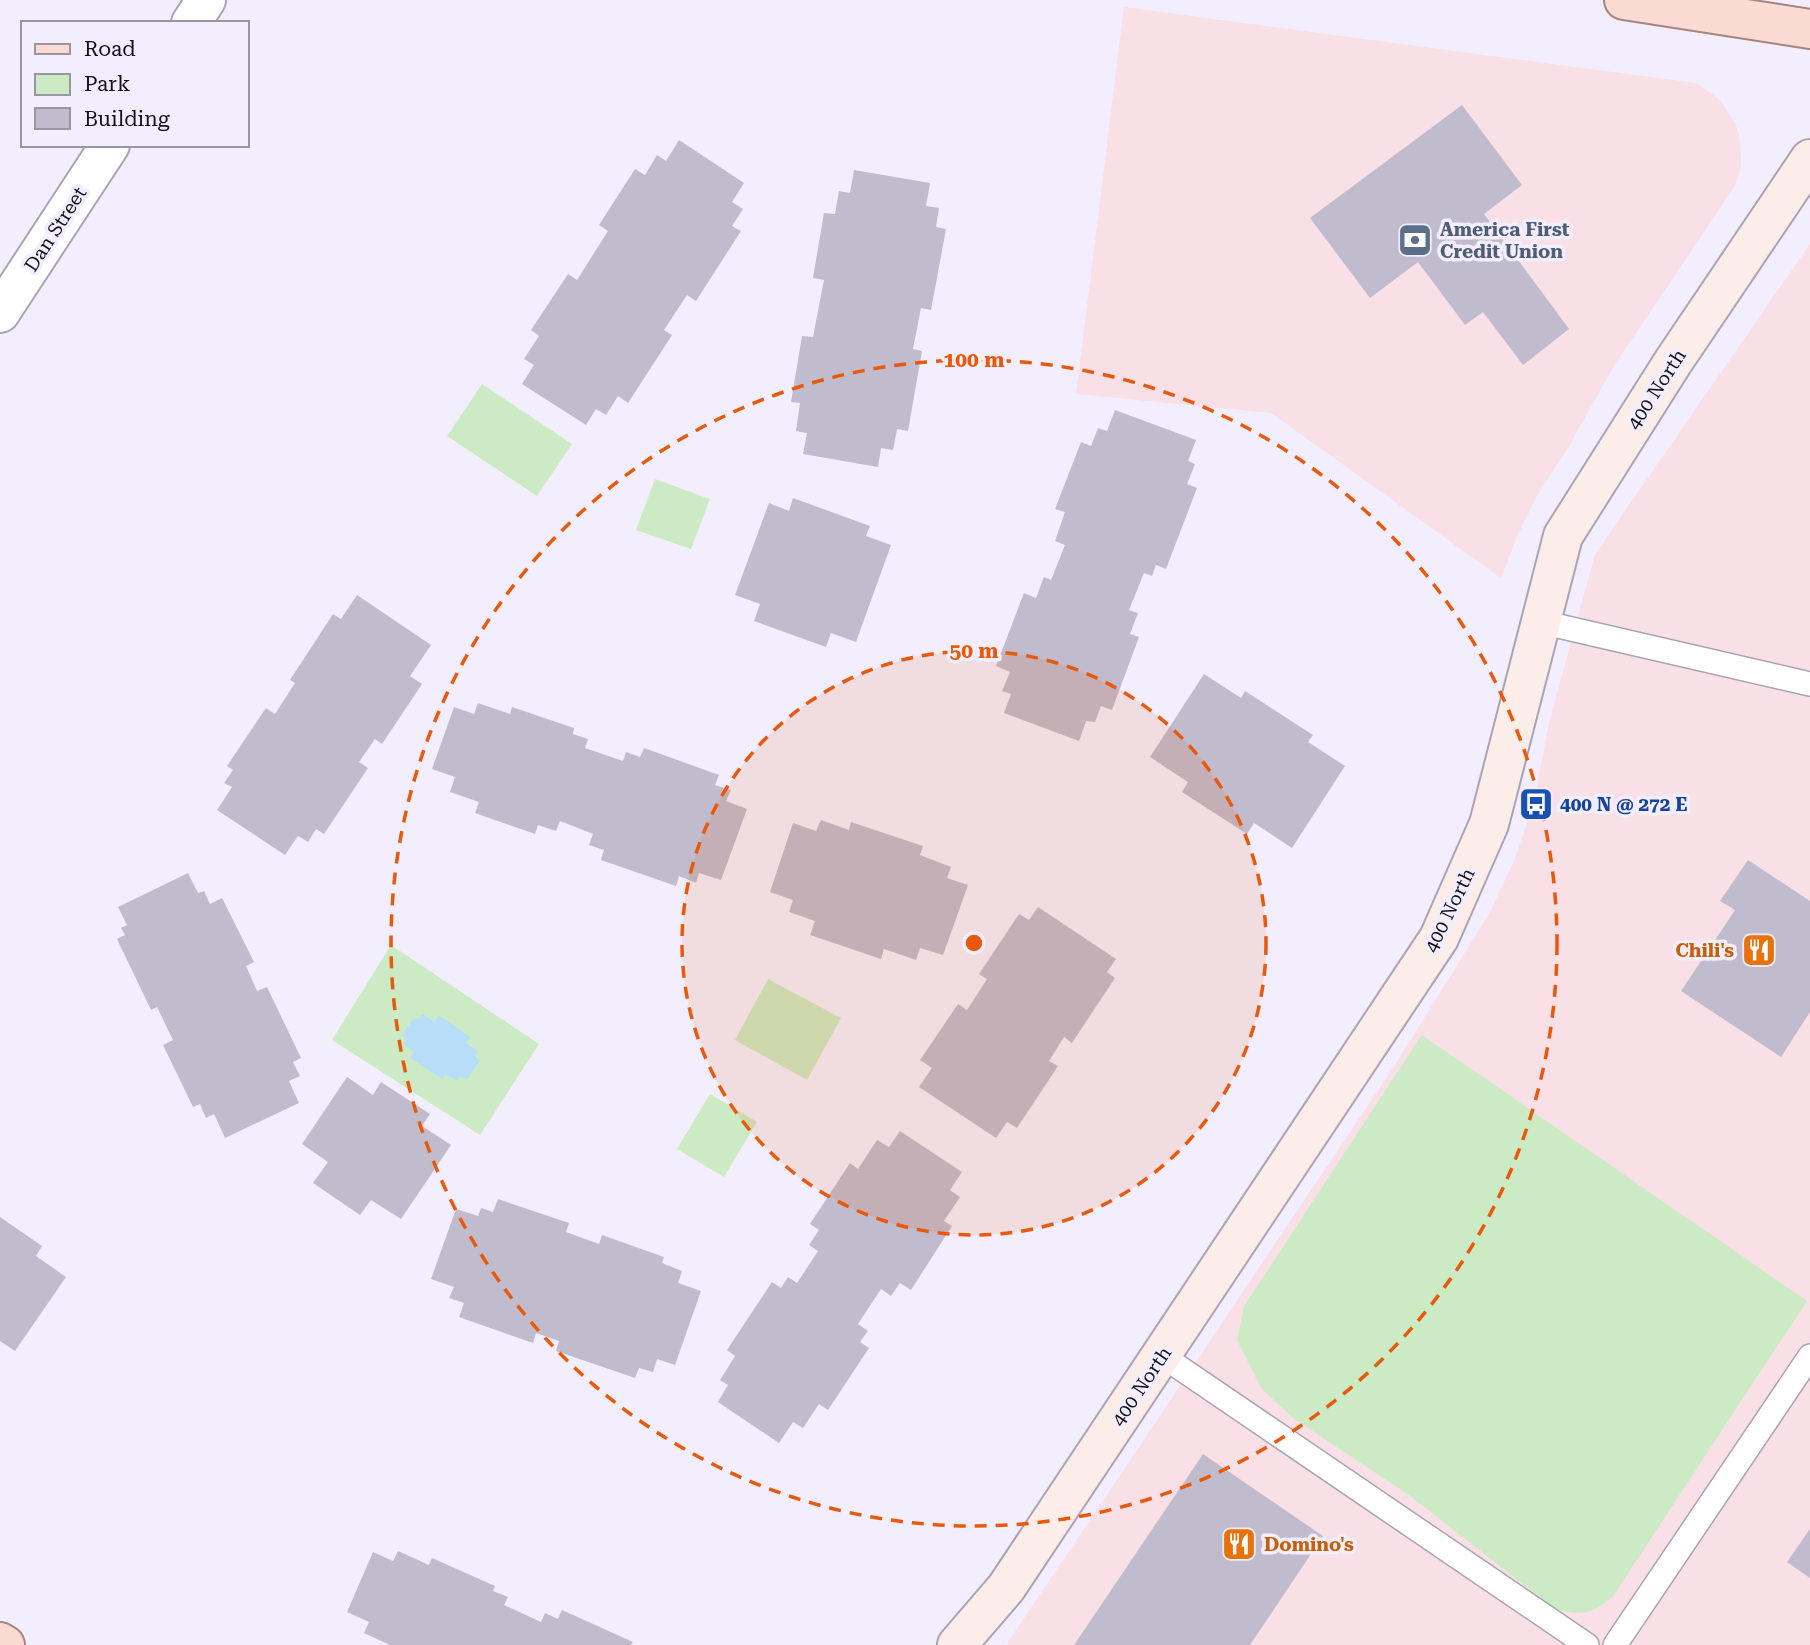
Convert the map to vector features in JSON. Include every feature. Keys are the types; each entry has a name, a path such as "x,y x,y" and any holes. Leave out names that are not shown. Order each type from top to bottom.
{"main road":[{"path":"1624,0 1810,29"},
{"path":"0,1642 5,1645"}],"street":[{"path":"192,21 206,0"},
{"name":"Dan Street","path":"0,313 109,147"},
{"name":"400 North","path":"957,1645 1006,1588 1439,938 1489,824 1563,536 1673,362 1810,159"}],"lane":[{"path":"1541,622 1810,684"},
{"path":"1161,1355 1587,1645"},
{"path":"1615,1645 1810,1356"}],"shaded area":[{"path":"1124,7 1696,83 1720,100 1736,125 1740,140 1740,172 1735,186 1615,364 1568,448 1537,496 1501,578 1271,413 1076,394"},
{"path":"1810,244 1810,1645 1006,1645 1393,1068 1489,914 1514,861 1533,806 1549,723 1595,554"}],"green space":[{"path":"482,384 572,444 537,496 447,436"},
{"path":"655,479 710,499 691,549 636,530"},
{"path":"391,945 539,1044 480,1135 332,1040"},
{"path":"768,979 841,1018 807,1080 735,1040"},
{"path":"1422,1035 1807,1301 1613,1596 1587,1612 1556,1610 1409,1495 1293,1418 1261,1388 1237,1340 1244,1306"},
{"path":"710,1094 757,1122 724,1177 677,1149"}],"water":[{"path":"423,1014 434,1022 439,1015 470,1037 466,1043 478,1051 474,1056 480,1060 467,1080 460,1076 457,1081 446,1074 442,1079 410,1058 414,1052 403,1044 407,1039 402,1035 414,1018 418,1020"}],"building":[{"name":"America First Credit Union","path":"1462,105 1522,185 1484,214 1569,329 1523,365 1483,312 1465,325 1418,262 1370,298 1310,218"},
{"path":"679,140 744,183 732,202 743,209 732,226 741,231 696,301 687,295 664,330 672,335 628,403 618,396 606,415 596,409 586,425 522,384 534,365 524,359 539,336 531,330 568,274 577,280 608,231 599,225 635,169 645,175 657,155 666,161"},
{"path":"854,170 930,183 926,206 939,208 936,227 946,229 931,310 921,308 913,349 922,351 908,431 897,429 893,450 881,448 878,467 803,454 807,433 796,431 800,403 791,402 802,336 813,337 824,280 813,278 824,213 835,214 839,191 850,193"},
{"path":"1115,410 1196,440 1188,461 1195,464 1187,484 1197,488 1166,569 1156,565 1152,576 1144,573 1129,610 1138,613 1130,634 1139,637 1112,710 1101,706 1095,722 1086,721 1079,741 1004,713 1011,694 1002,691 1010,672 996,666 1024,593 1036,598 1044,577 1051,580 1065,545 1055,541 1065,512 1055,509 1081,442 1091,446 1098,428 1107,431"},
{"path":"793,498 870,526 866,536 891,545 856,642 831,633 826,647 754,621 760,604 735,595 769,503 789,511"},
{"path":"357,595 431,645 410,676 422,684 382,744 375,739 359,762 368,768 324,834 316,829 308,842 298,836 285,855 217,810 232,787 224,783 233,770 227,766 266,708 275,714 295,683 290,680 333,614 341,619"},
{"path":"1204,674 1241,698 1245,691 1313,735 1308,742 1345,766 1292,848 1254,823 1247,834 1182,792 1188,782 1150,757"},
{"path":"478,703 510,714 512,707 574,728 573,734 588,739 585,748 623,761 626,752 640,757 644,748 719,775 715,785 731,790 726,801 747,809 721,880 699,873 696,883 679,876 676,886 601,860 604,850 589,845 593,834 560,821 556,831 538,825 535,834 475,813 479,802 450,792 455,777 432,769 454,707 474,714"},
{"path":"821,820 849,830 851,822 923,846 920,855 951,867 947,878 968,885 943,955 920,948 916,960 884,949 881,959 810,935 815,921 789,912 793,900 770,892 793,823 816,831"},
{"name":"Chili's","path":"1748,860 1810,901 1810,1012 1781,1057 1681,991 1735,910 1720,901"},
{"path":"188,873 198,893 204,891 210,904 222,898 254,962 246,966 257,991 267,987 301,1058 293,1062 300,1076 289,1081 299,1103 225,1138 214,1114 206,1118 200,1104 193,1107 163,1045 173,1040 157,1007 151,1010 117,939 125,935 121,928 127,925 118,907"},
{"path":"1038,907 1116,959 1107,972 1115,978 1072,1043 1064,1037 1049,1061 1058,1066 1017,1128 1007,1122 996,1138 919,1087 932,1068 920,1060 958,1004 967,1010 987,979 979,974 1019,914 1029,920"},
{"path":"347,1077 373,1095 381,1082 430,1114 422,1126 451,1145 401,1219 371,1200 360,1215 313,1183 328,1162 302,1144"},
{"path":"900,1131 962,1172 950,1190 960,1197 944,1221 952,1226 911,1290 900,1283 891,1296 881,1289 858,1324 868,1331 860,1342 869,1348 828,1410 819,1404 803,1428 793,1422 779,1443 718,1402 728,1385 720,1380 735,1356 727,1350 772,1282 781,1288 788,1277 797,1283 818,1251 809,1245 819,1230 810,1224 850,1163 858,1169 877,1140 889,1147"},
{"path":"498,1199 569,1223 566,1232 599,1244 602,1235 664,1257 662,1263 682,1271 678,1283 701,1291 675,1365 657,1359 653,1372 639,1368 635,1378 556,1351 559,1341 536,1333 533,1343 459,1317 464,1303 449,1298 454,1287 431,1279 456,1209 478,1216 481,1208 493,1212"},
{"path":"0,1217 42,1246 36,1256 66,1277 15,1351 0,1341"},
{"path":"1203,1454 1323,1536 1250,1645 1074,1645"},
{"path":"1810,1529 1810,1578 1787,1562"},
{"path":"398,1551 429,1565 432,1558 495,1586 493,1591 508,1597 504,1605 541,1622 545,1613 558,1619 562,1610 633,1642 631,1645 390,1645 364,1633 369,1622 347,1612 373,1552 393,1561"}],"place":[{"name":"America First Credit Union","path":"1415,240"},
{"name":"400 N @ 272 E","path":"1536,804"},
{"name":"Chili's","path":"1759,950"},
{"name":"Domino's","path":"1239,1544"}]}
